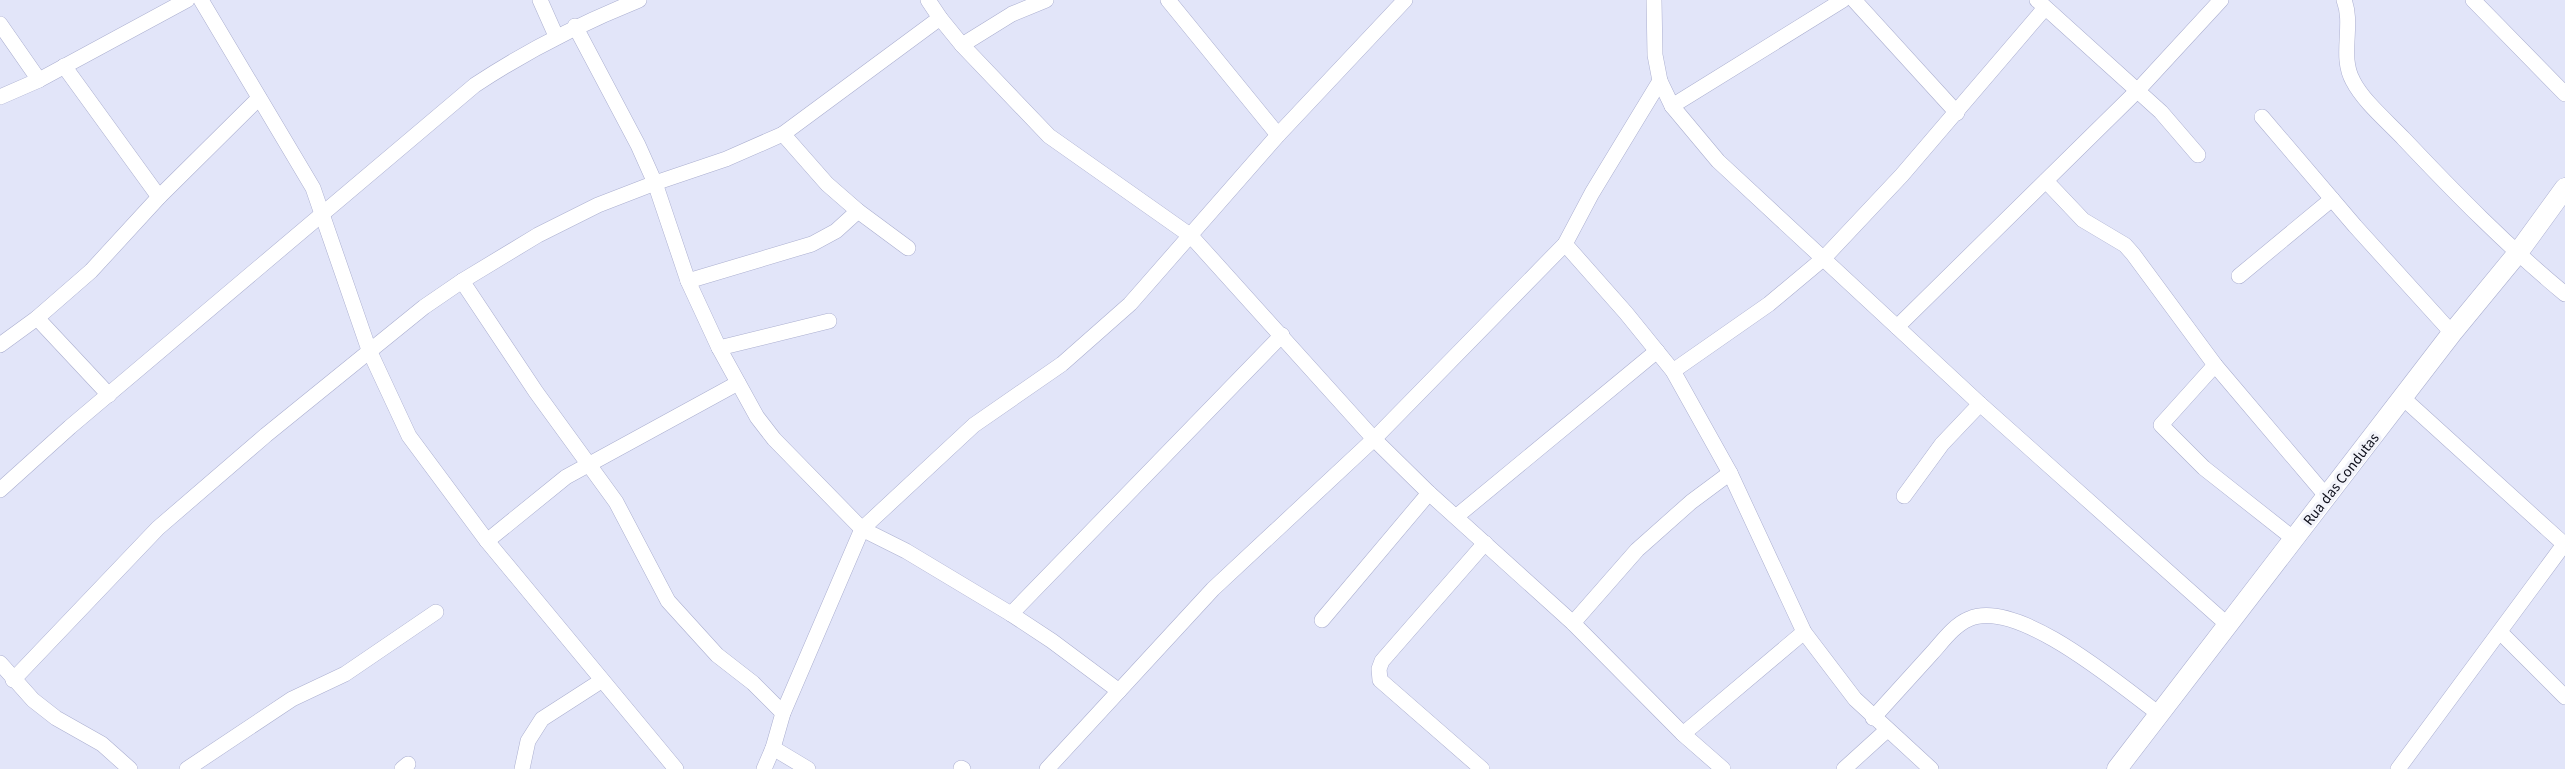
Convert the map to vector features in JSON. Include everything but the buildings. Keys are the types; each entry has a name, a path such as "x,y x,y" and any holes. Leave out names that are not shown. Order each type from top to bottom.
{"street":[{"path":"0,97 39,80 187,0"},
{"path":"201,0 313,188 369,350 410,436 487,541 676,769"},
{"path":"540,0 556,36"},
{"path":"0,490 322,213 359,185 475,85 521,55 575,26 639,0"},
{"path":"928,0 962,45 1049,136 1191,236 1374,439 1429,493 1573,623 1683,734 1723,769"},
{"path":"962,45 1012,14 1046,0"},
{"path":"1168,0 1278,135"},
{"path":"764,769 783,713 862,529 974,425 1062,364 1130,304 1278,135 1405,0"},
{"path":"1654,0 1655,55 1660,81 1671,106 1718,161 1980,404 2229,626"},
{"path":"1671,106 1843,0"},
{"path":"1854,0 1957,113"},
{"path":"2344,0 2347,8 2347,57 2352,80 2430,166 2517,254 2565,294"},
{"path":"2473,0 2565,94"},
{"path":"1898,327 2138,90 2217,1"},
{"path":"1673,372 1768,304 1824,258 1957,113 2040,4 2138,90 2161,112 2198,155"},
{"path":"13,680 158,528 266,435 424,307 538,235 598,205 726,159 783,134 940,18"},
{"path":"0,24 39,80"},
{"path":"575,26 638,145 654,183 688,282 719,348 757,417 774,439 862,529 906,551 1011,614 1052,641 1119,691"},
{"path":"64,66 159,197"},
{"path":"1047,769 1213,589 1374,439 1565,243 1592,193 1660,81"},
{"path":"0,345 37,318 91,271 159,197 259,98"},
{"path":"2262,117 2452,333"},
{"path":"783,134 827,184 858,211 908,248"},
{"path":"2046,182 2083,220 2125,245 2215,365 2327,496"},
{"name":"Rua das Condutas","path":"2117,769 2452,333 2517,254 2565,188"},
{"path":"2239,276 2332,199"},
{"path":"688,282 812,244 836,231 858,211"},
{"path":"1565,243 1673,372 1730,473 1804,632 1855,699 1931,769"},
{"path":"462,281 536,392 589,463 624,516 668,601 717,655 753,683 783,713"},
{"path":"37,318 109,395"},
{"path":"719,348 829,321"},
{"path":"1011,614 1282,335"},
{"path":"1457,516 1657,351"},
{"path":"2215,365 2161,425 2204,468 2294,539"},
{"path":"487,541 556,484 589,463 738,383"},
{"path":"2398,769 2565,544 2403,398"},
{"path":"1904,496 1942,444 1980,404"},
{"path":"1573,623 1637,550 1691,502 1730,473"},
{"path":"1322,620 1429,493"},
{"path":"1482,769 1380,680 1379,669 1383,661 1485,543"},
{"path":"188,769 292,699 345,674 436,612"},
{"path":"1873,718 1947,636 1967,619 1985,614 2008,618 2067,646 2159,714"},
{"path":"1683,734 1804,632"},
{"path":"2500,632 2565,697"},
{"path":"0,663 33,700 56,718 102,744 130,769"},
{"path":"522,769 528,741 542,719 601,681"},
{"path":"1844,769 1887,730"},
{"path":"773,748 808,769"}]}
